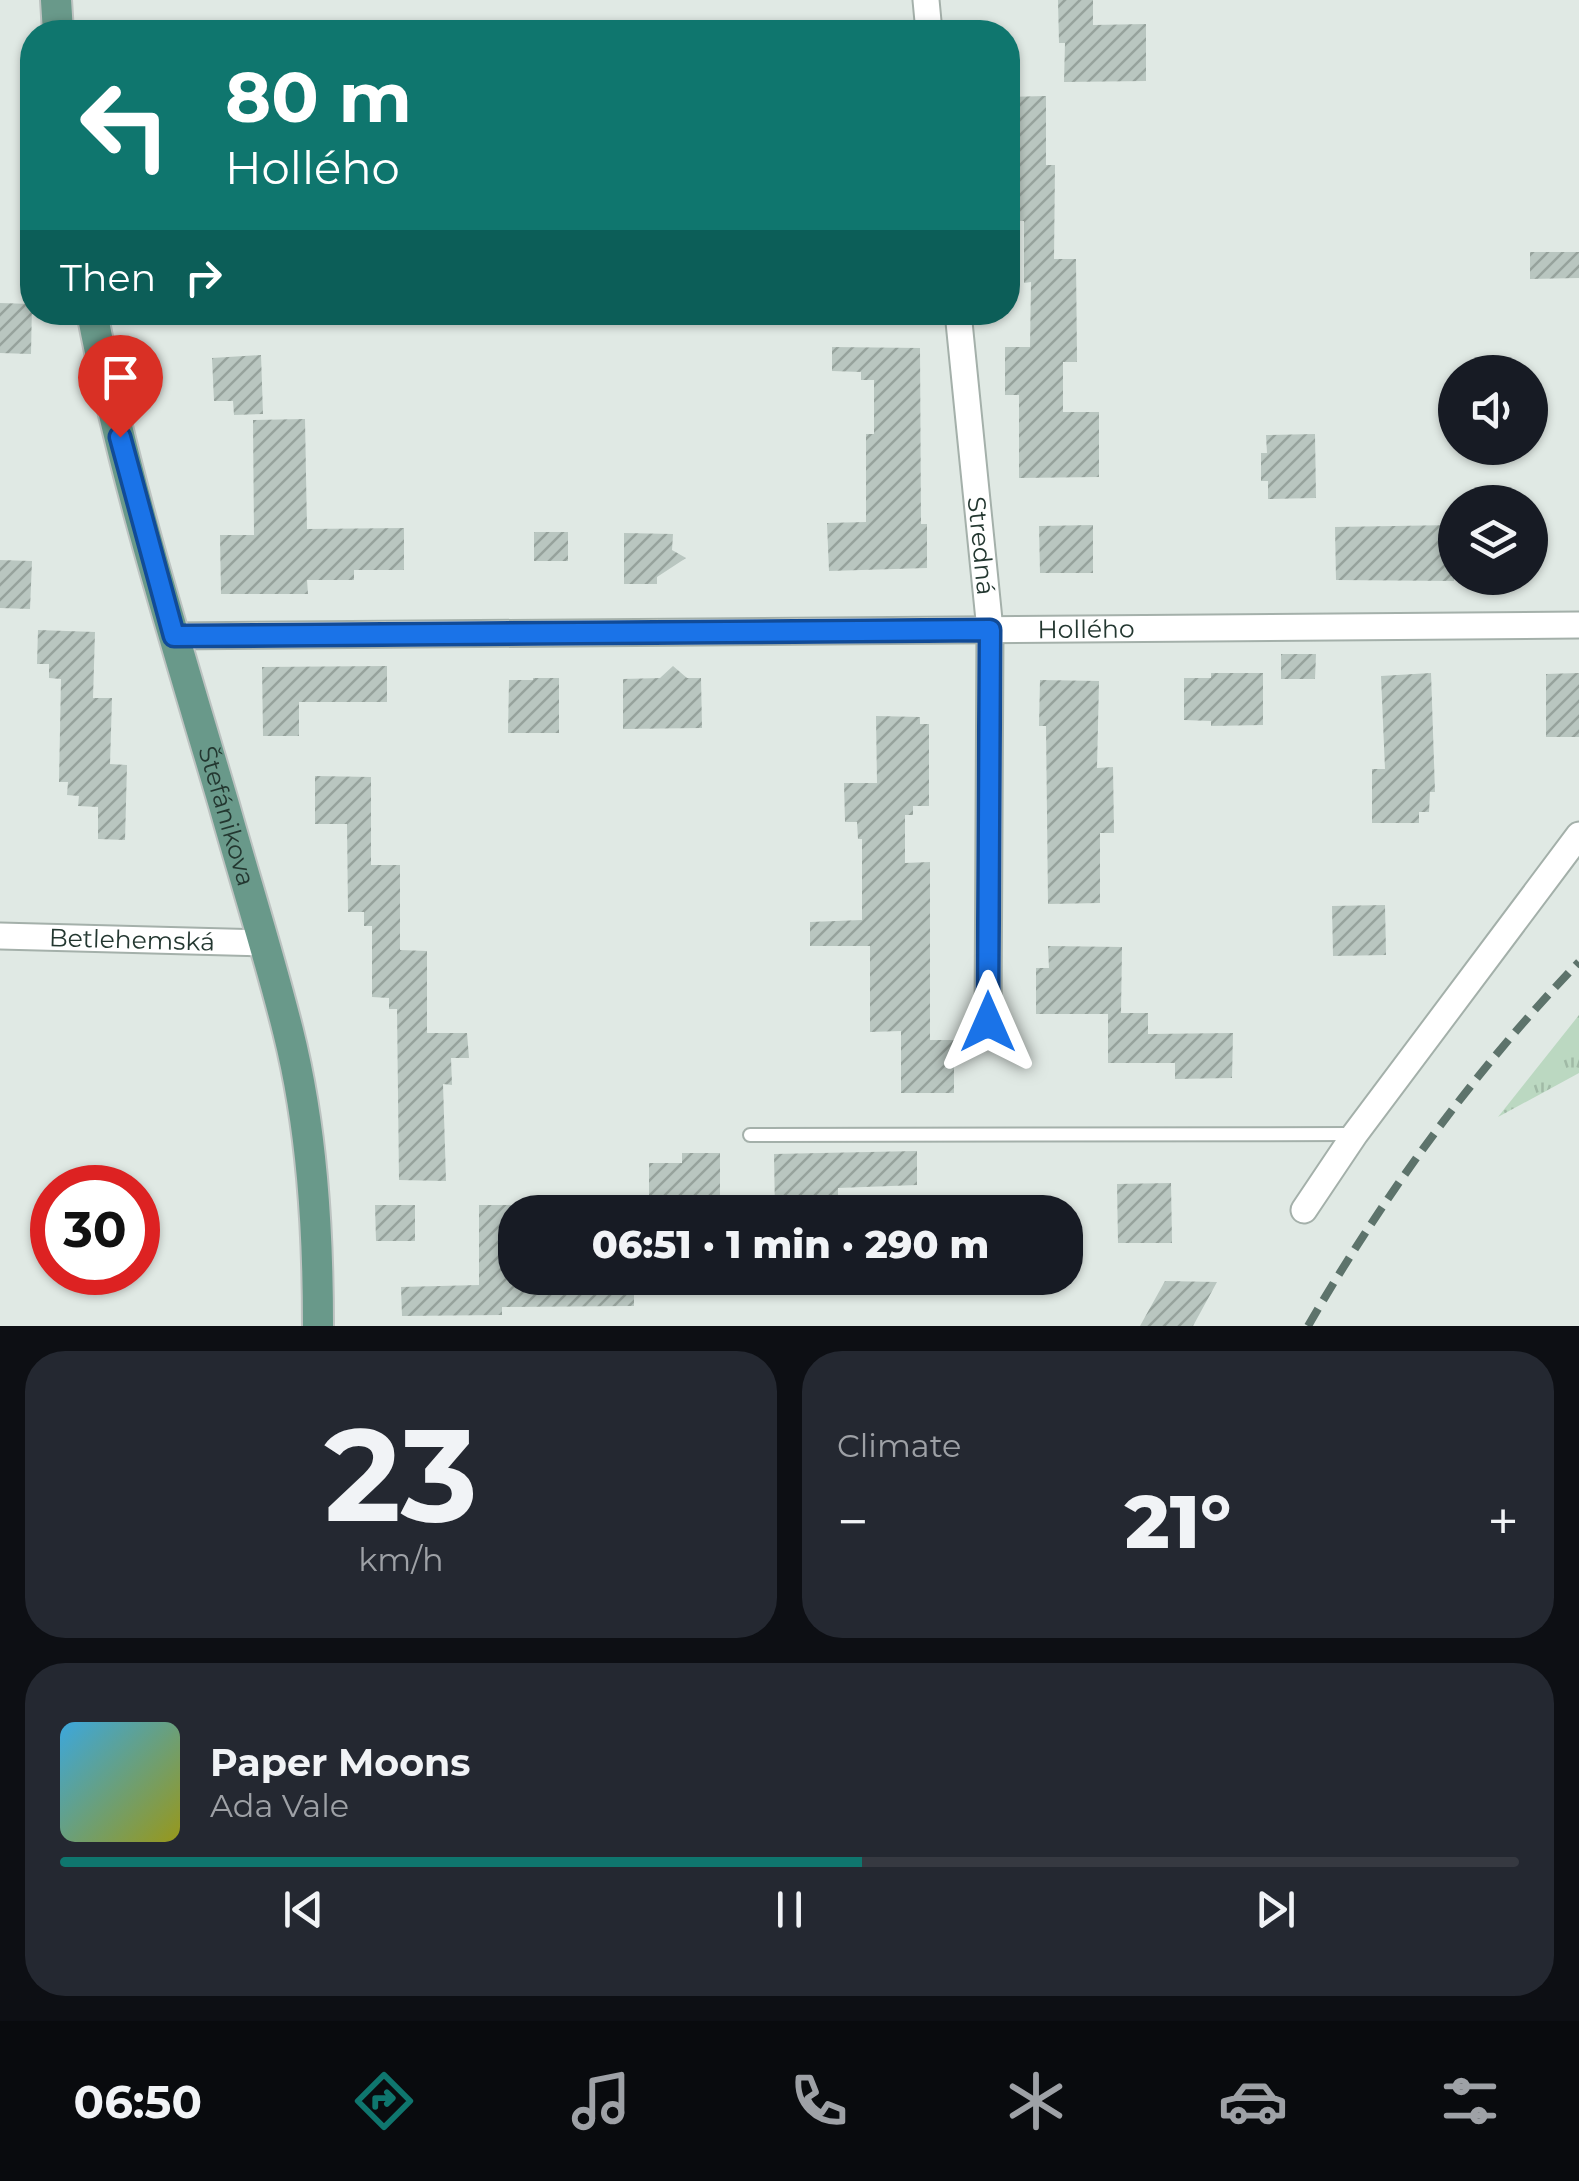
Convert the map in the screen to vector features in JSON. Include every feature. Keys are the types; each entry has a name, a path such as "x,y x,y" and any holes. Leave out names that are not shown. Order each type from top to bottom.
{"main road":[{"name":"Štefánikova","path":"94,325 105,382 174,636 289,1034 316,1221 318,1326"}],"street":[{"name":"Stredná","path":"959,325 990,630 988,1022"},
{"name":"Hollého","path":"174,636 1579,625"},
{"path":"1304,1210 1355,1134 1579,835"},
{"name":"Betlehemská","path":"0,936 264,943"}],"lane":[{"path":"750,1134 1355,1134"}],"green space":[{"path":"1579,1015 1579,1073 1498,1117"}],"building":[{"path":"1058,0 1093,0 1093,25 1146,24 1146,81 1064,82 1065,43 1059,43"},
{"path":"1046,96 1046,165 1055,165 1054,259 1076,259 1077,362 1063,362 1063,412 1099,412 1099,477 1019,478 1019,395 1005,395 1005,347 1030,347 1031,282 1024,283 1024,221 1020,221 1020,97"},
{"path":"1530,252 1579,252 1579,278 1530,279"},
{"path":"0,303 20,304 20,325 32,325 31,354 0,353"},
{"path":"832,347 920,348 921,524 927,524 927,568 829,571 827,523 866,522 866,434 874,434 874,380 861,380 861,372 832,371"},
{"path":"261,355 263,414 234,415 233,401 214,401 212,358"},
{"path":"305,419 307,529 404,528 404,570 354,570 354,580 307,580 308,594 221,594 220,535 254,535 253,420"},
{"path":"1315,434 1316,498 1268,499 1268,481 1261,481 1261,453 1267,453 1266,435"},
{"path":"1093,525 1093,573 1040,573 1039,526"},
{"path":"1438,525 1438,581 1336,580 1335,527"},
{"path":"534,532 568,532 568,561 534,561"},
{"path":"624,533 673,534 672,550 686,558 657,577 657,584 624,584"},
{"path":"0,560 32,561 30,609 0,608"},
{"path":"38,630 95,632 93,698 112,698 110,764 127,765 125,840 98,839 98,807 78,806 79,796 67,795 68,782 59,782 61,679 49,678 49,664 37,664"},
{"path":"1281,654 1316,654 1315,679 1281,679"},
{"path":"387,666 387,702 299,702 299,736 263,736 262,667"},
{"path":"673,666 687,678 701,678 702,728 623,729 623,679 660,678"},
{"path":"1211,673 1263,673 1263,725 1211,726 1211,721 1184,720 1184,678 1211,678"},
{"path":"1431,673 1435,792 1430,792 1429,812 1419,812 1419,823 1372,823 1372,769 1385,769 1381,676"},
{"path":"1579,673 1579,737 1546,737 1546,674"},
{"path":"559,678 559,733 508,733 509,680"},
{"path":"1040,680 1099,681 1097,768 1113,767 1114,833 1100,833 1100,903 1048,904 1046,726 1039,726"},
{"path":"876,716 920,717 920,724 929,724 929,806 913,806 913,815 905,815 905,863 930,862 930,1040 954,1040 954,1093 901,1093 901,1031 870,1032 870,946 810,946 810,922 862,920 862,839 858,839 857,822 845,822 844,783 877,783"},
{"path":"315,776 371,777 371,865 400,865 400,950 427,951 427,1033 467,1033 469,1058 451,1058 452,1085 443,1084 446,1181 399,1180 397,1009 389,1009 389,998 372,997 372,926 364,926 364,912 348,912 347,824 315,824"},
{"path":"1385,905 1386,955 1333,956 1332,906"},
{"path":"1048,946 1122,947 1121,1013 1148,1013 1148,1034 1233,1033 1232,1078 1175,1079 1175,1063 1108,1063 1108,1014 1036,1014 1036,968 1049,968"},
{"path":"917,1151 917,1185 838,1188 838,1195 775,1195 774,1154"},
{"path":"682,1153 720,1153 720,1195 649,1195 649,1163 682,1163"},
{"path":"1171,1183 1172,1243 1118,1243 1117,1184"},
{"path":"375,1205 415,1205 415,1241 376,1241"},
{"path":"479,1205 498,1205 498,1295 634,1295 634,1306 502,1307 502,1315 402,1316 401,1287 479,1285"},
{"path":"1165,1281 1217,1282 1193,1326 1140,1326"}],"railway":[{"path":"1308,1326 1368,1229 1433,1136 1503,1046 1579,962"}],"route":[{"path":"120,437 174,636 990,630 988,1022"}]}
